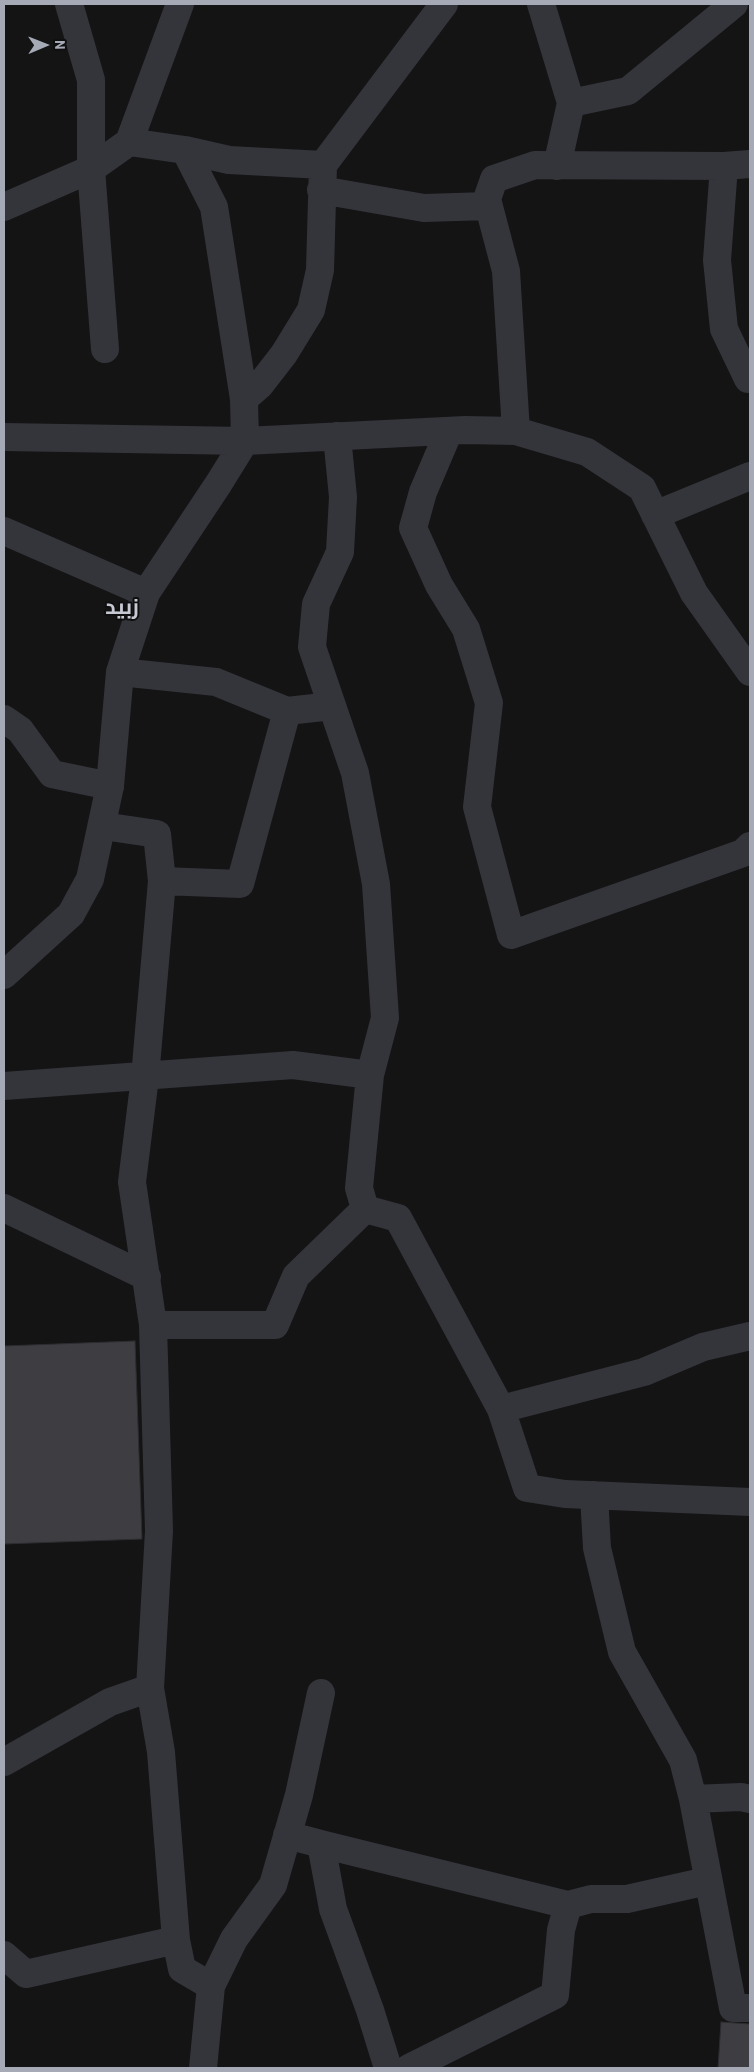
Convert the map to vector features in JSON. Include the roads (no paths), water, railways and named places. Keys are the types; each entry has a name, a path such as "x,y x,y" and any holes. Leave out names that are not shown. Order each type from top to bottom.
{"street":[{"path":"70,4 91,80 90,169 105,349"},
{"path":"4,207 90,169 130,142 180,4"},
{"path":"244,399 260,385 284,354 311,310 320,270 322,178 444,4"},
{"path":"541,4 571,103 556,166"},
{"path":"571,103 628,91 734,4"},
{"path":"130,142 185,150 322,178 424,208 488,206"},
{"path":"4,975 71,914 90,879 110,786 120,672 146,592 245,441 244,399 214,207 185,150"},
{"path":"516,431 506,271 486,199 494,180 535,165 737,165 717,260 724,329 748,379 750,379"},
{"path":"449,431 423,492 413,528 439,585 466,629 489,703 477,807 510,935 744,853 750,846"},
{"path":"4,437 245,441 449,431 516,431 587,452 642,488 694,593 750,672"},
{"path":"337,436 343,497 340,552 316,604 312,647 355,773 376,884 385,1018 370,1075 359,1188 365,1209"},
{"path":"655,515 750,476"},
{"path":"4,531 146,592"},
{"path":"120,672 216,682 287,712 332,706"},
{"path":"162,881 240,884 287,712"},
{"path":"4,719 20,730 52,774 110,786"},
{"path":"102,826 157,834 162,881 145,1077 132,1182 154,1325 159,1531 150,1688 161,1752 176,1940 182,1969 211,1986"},
{"path":"4,1086 293,1065 370,1075"},
{"path":"4,1208 146,1277"},
{"path":"154,1325 275,1325 296,1276 365,1209"},
{"path":"365,1209 398,1218 501,1408 527,1488 594,1495 750,1502"},
{"path":"501,1408 644,1372 703,1347 750,1336"},
{"path":"594,1495 597,1548 622,1652 683,1760 693,1799 732,2008 750,2008"},
{"path":"4,1762 110,1702 150,1688"},
{"path":"203,2068 211,1986 234,1939 273,1884 299,1795 321,1694"},
{"path":"693,1799 740,1797 750,1799"},
{"path":"287,1836 568,1905 591,1899 627,1899 707,1881"},
{"path":"321,1844 333,1910 370,2010 388,2068"},
{"path":"409,2068 555,1995 561,1930 568,1905"},
{"path":"4,1955 26,1974 176,1940"}],"district":[{"name":"زبيد","path":"122,607"}]}
